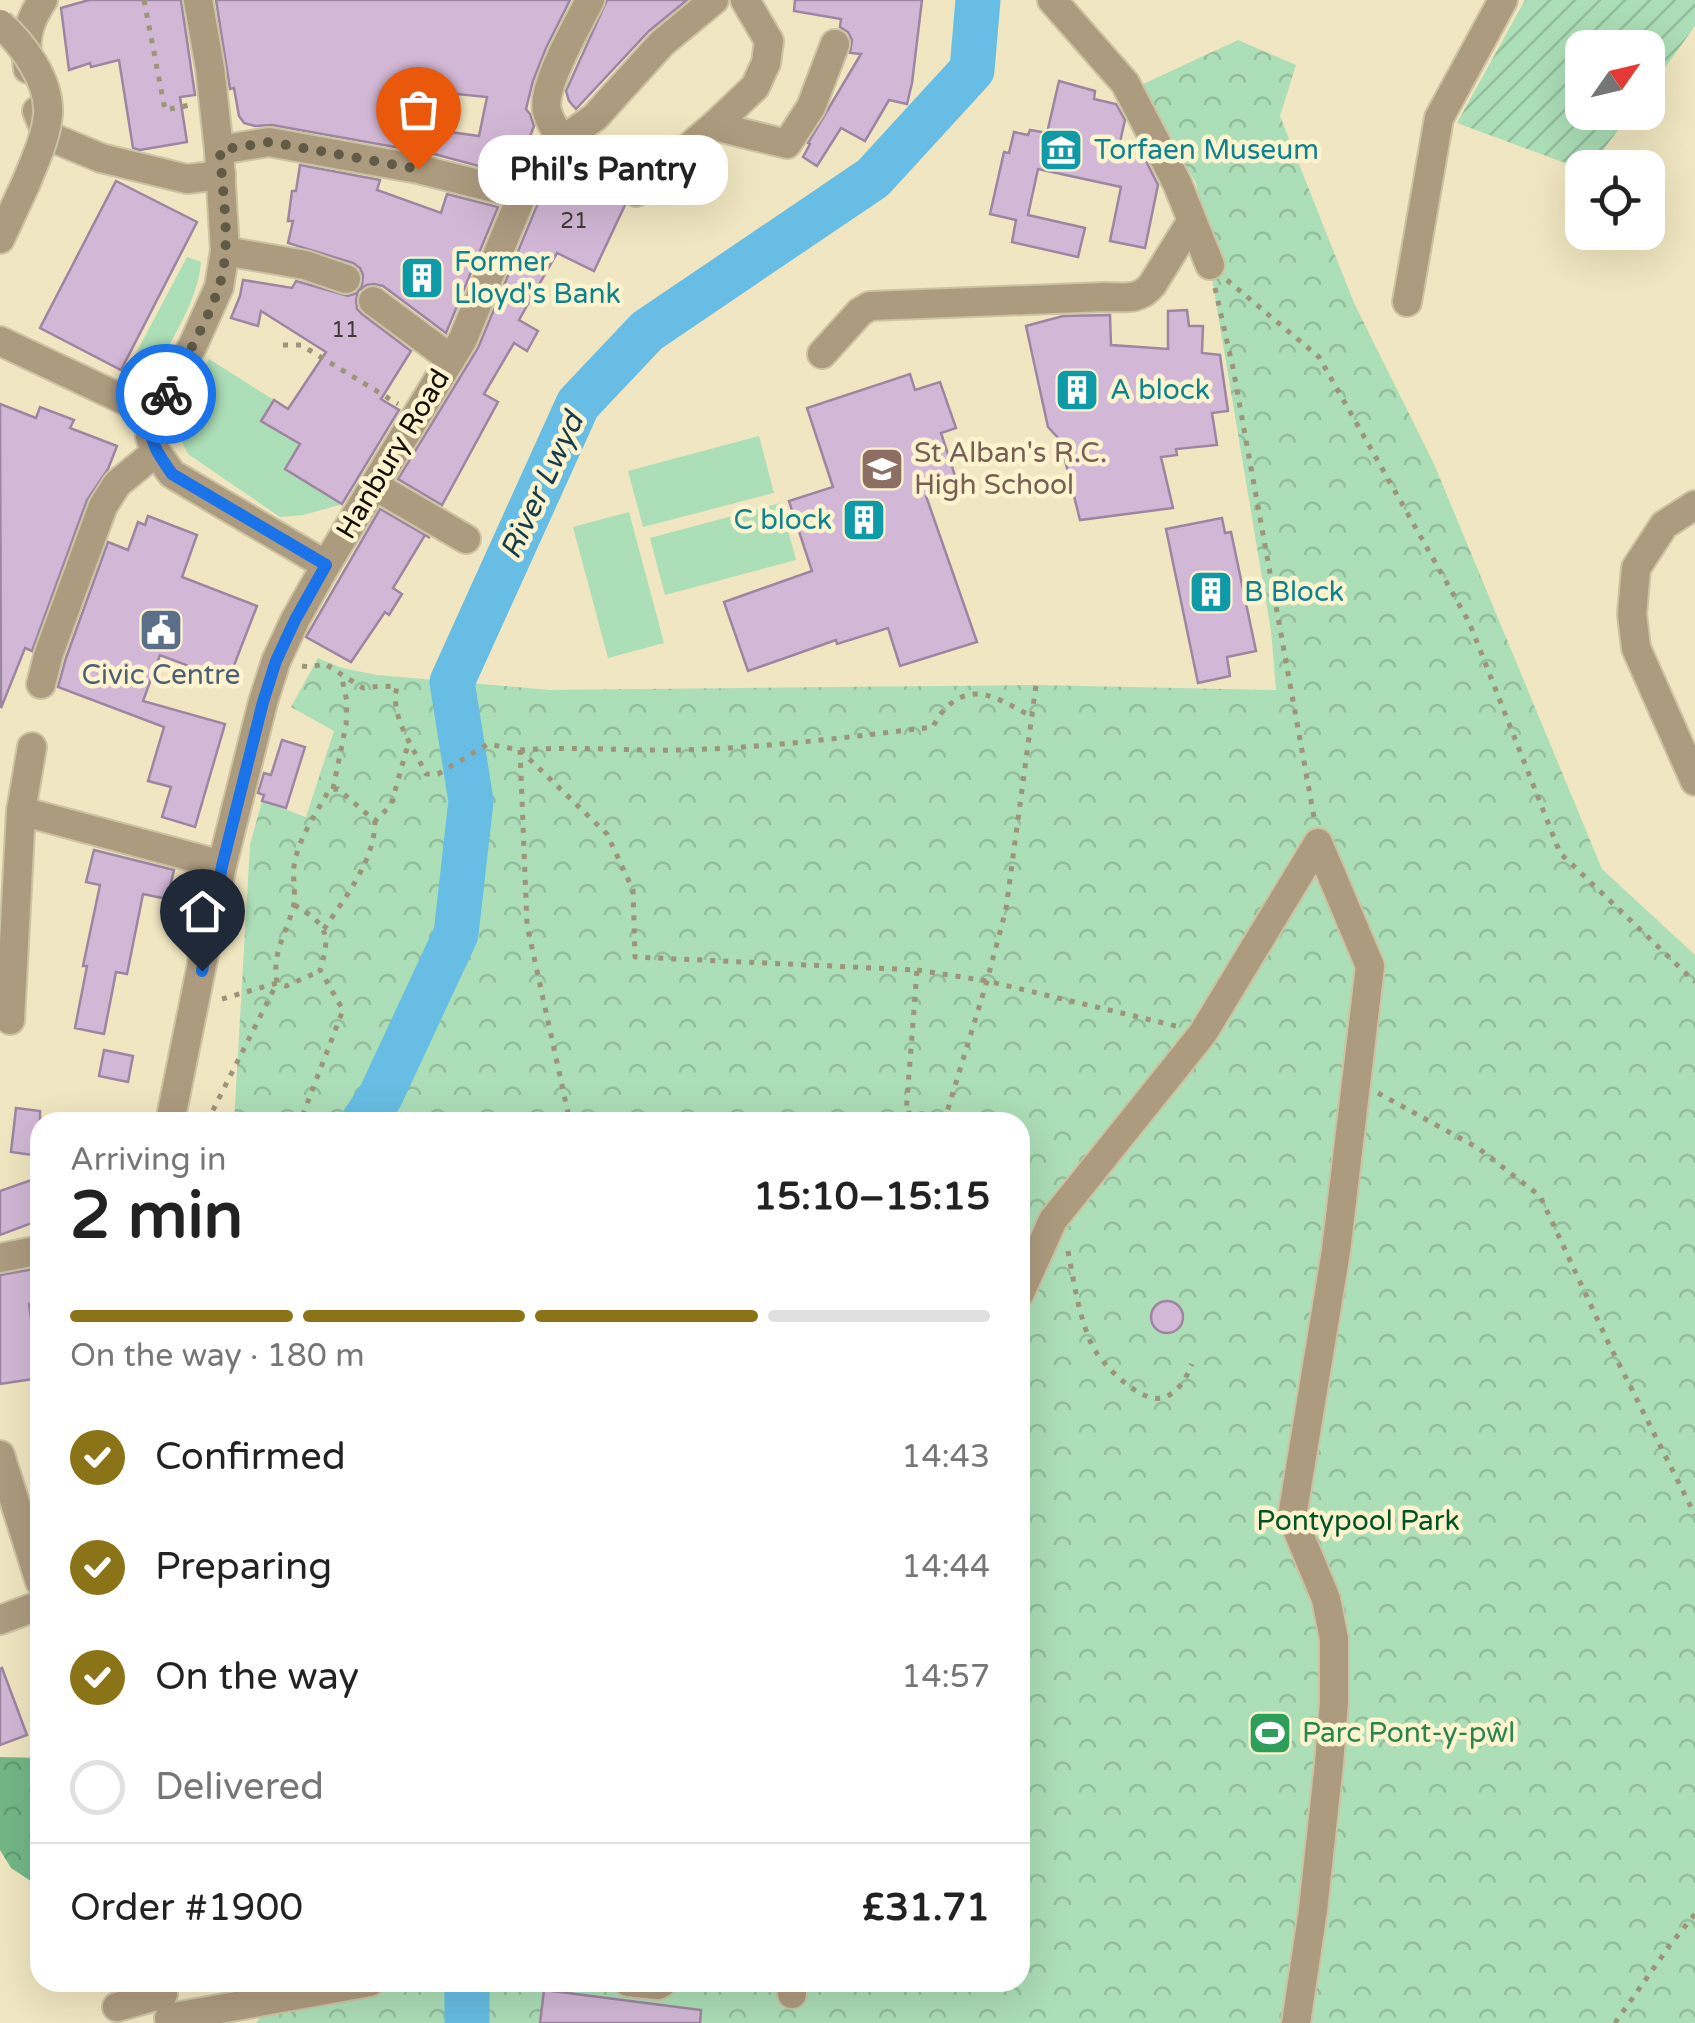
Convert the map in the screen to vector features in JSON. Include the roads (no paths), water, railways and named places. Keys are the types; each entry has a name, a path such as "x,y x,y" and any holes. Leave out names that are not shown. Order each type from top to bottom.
{"street":[{"path":"43,0 25,36 34,103 43,126 53,138 78,150 142,170 187,178 270,142 418,169 522,195"},
{"path":"198,0 214,101 225,252 219,287 193,345 154,414 150,436 172,474 326,565"},
{"path":"562,140 548,114 546,100 551,81 590,0"},
{"name":"Hanbury Road","path":"172,1112 222,866 263,702 295,620 463,339 522,195 544,153 595,117 662,43 714,0"},
{"path":"636,192 755,87 766,64 769,42 745,0"},
{"path":"1052,0 1125,83 1177,183 1210,265"},
{"path":"1407,302 1439,118 1503,0"},
{"path":"0,24 20,41 31,58 49,109 43,141 0,238"},
{"path":"714,126 788,144 810,107 835,44"},
{"path":"822,354 870,306 1135,298 1146,294 1191,222"},
{"path":"225,252 305,265 346,279"},
{"path":"373,301 451,358"},
{"path":"0,341 154,414"},
{"path":"42,684 49,652 103,506 117,484 156,452"},
{"path":"375,486 466,539"},
{"path":"1695,505 1664,525 1636,568 1632,614 1636,648 1695,781"},
{"path":"10,1020 21,812 32,747"},
{"path":"21,812 222,866"},
{"path":"1030,1272 1056,1216 1203,1033 1318,843 1370,966 1336,1251 1292,1517 1326,1599 1334,1639 1329,1763 1296,2023"},
{"path":"0,1258 30,1252"},
{"path":"0,1457 30,1551"},
{"path":"0,1620 30,1609"},
{"path":"117,2007 277,1992"}],"waterway":[{"name":"River Lwyd","path":"370,1112 456,934 471,801 452,682 578,404 647,331 873,178 972,70 978,0"},
{"name":"River Lwyd","path":"467,1992 467,2023"}],"place":[{"name":"Torfaen Museum","path":"1061,150"},
{"name":"Phil's Pantry","path":"418,169"},
{"name":"Former Lloyd's Bank","path":"422,278"},
{"name":"A block","path":"1077,390"},
{"name":"St Alban's R.C. High School","path":"882,469"},
{"name":"C block","path":"864,520"},
{"name":"B Block","path":"1211,592"},
{"name":"Civic Centre","path":"161,630"},
{"name":"Parc Pont-y-pŵl","path":"1270,1733"}],"park label":[{"name":"Pontypool Park","path":"1358,1521"}]}
